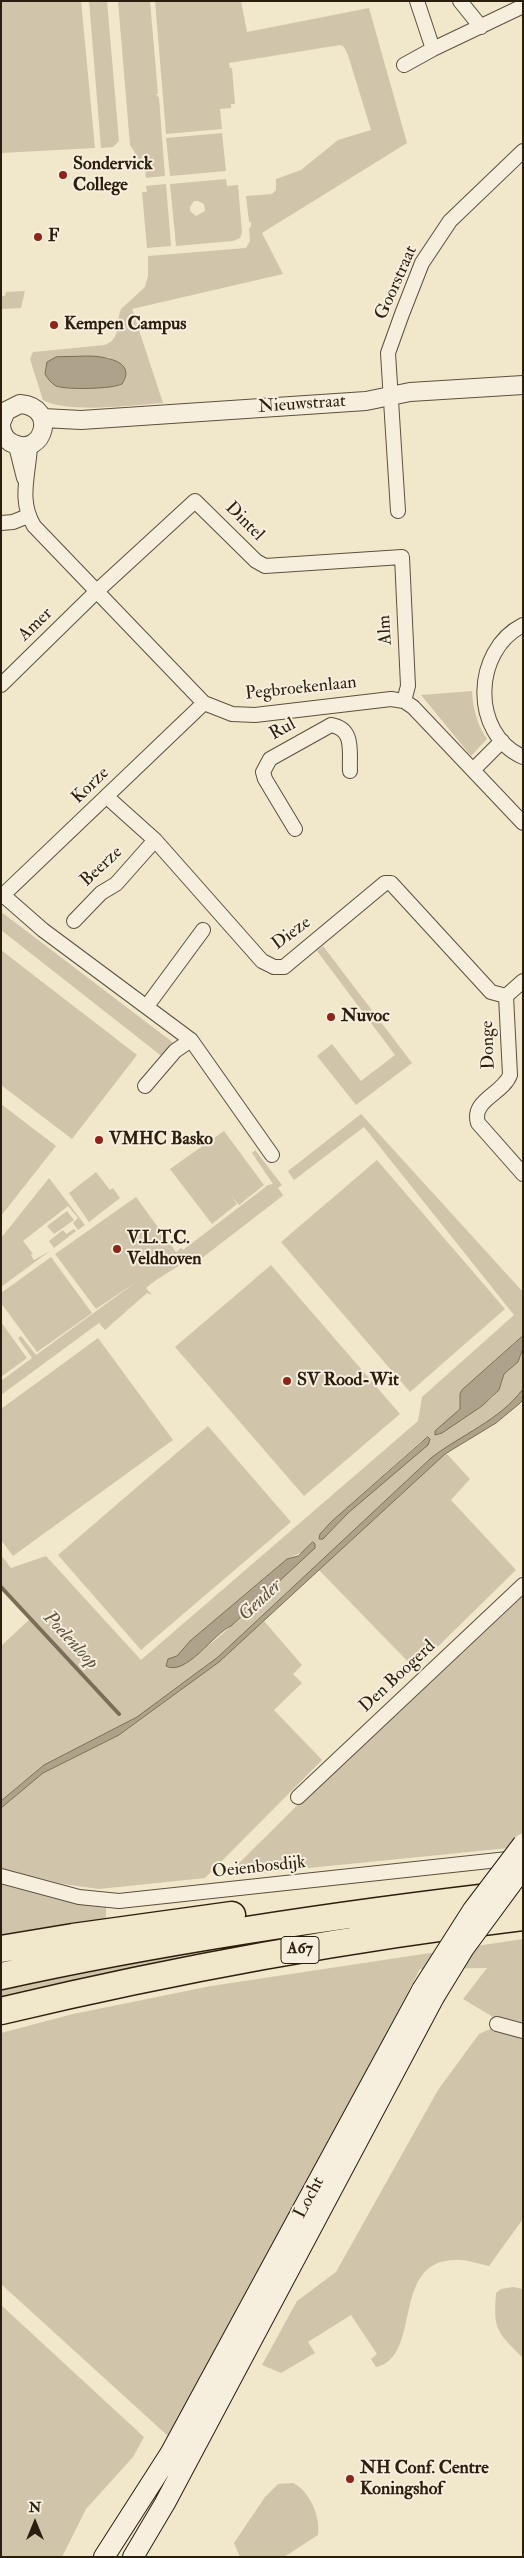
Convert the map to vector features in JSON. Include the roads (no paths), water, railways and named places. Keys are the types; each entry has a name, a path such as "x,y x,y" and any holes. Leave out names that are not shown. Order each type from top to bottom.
{"highway":[{"name":"A67","path":"1,1976 214,1936 419,1905 523,1893"},
{"name":"A67","path":"1,1949 73,1937 297,1907 419,1905"},
{"name":"A67","path":"1,2011 79,1992 219,1964 352,1941 523,1917"},
{"name":"A67","path":"1,2019 79,1992"}],"main road":[{"name":"Locht","path":"104,2557 170,2454 473,1910 523,1844"},
{"name":"Locht","path":"133,2557 184,2469 428,1993 523,1868"}],"street":[{"path":"417,1 433,48"},
{"path":"460,1 481,27"},
{"path":"404,65 433,48 519,8"},
{"name":"Goorstraat","path":"390,400 388,354 422,263 450,221 523,150"},
{"name":"Nieuwstraat","path":"43,424 390,400 410,392 523,385"},
{"path":"390,400 398,511"},
{"path":"20,404 34,407 43,424 36,442 23,446 9,442 1,424 12,406 20,404"},
{"path":"1,523 12,522 28,516 23,446"},
{"name":"Dintel","path":"97,591 195,501 256,561 265,566 402,557"},
{"name":"Pegbroekenlaan","path":"28,516 34,526 204,703 232,714 255,715 391,699 404,701"},
{"name":"Alm","path":"402,557 408,686 404,701"},
{"name":"Amer","path":"1,685 97,591"},
{"path":"523,625 508,634 497,646 484,682 484,700 494,728 502,741 523,757"},
{"path":"404,701 413,707 474,769 523,824"},
{"name":"Korze","path":"204,703 2,896 43,930 191,1040 272,1156"},
{"path":"328,706 331,725 340,726 349,738 350,771"},
{"name":"Rul","path":"295,829 265,780 264,772 266,766 270,759 331,725"},
{"path":"474,769 502,741"},
{"name":"Dieze","path":"107,797 154,840 262,961 274,967 284,967 385,884 391,884 491,992 506,996"},
{"name":"Beerze","path":"74,921 101,893 116,884 154,840"},
{"path":"147,1006 203,930"},
{"name":"Donge","path":"523,981 506,996 510,1075 506,1083 478,1107 476,1118 478,1123 523,1174"},
{"path":"144,1086 175,1051 191,1040"},
{"name":"Den Boogerd","path":"298,1796 523,1585"},
{"name":"Oeienbosdijk","path":"1,1876 79,1897 119,1901 523,1857"},
{"path":"497,2024 523,2031"}],"waterway":[{"name":"Poelenloop","path":"1,1587 119,1714"}],"place":[{"name":"Sondervick College","path":"63,175"},
{"name":"F","path":"38,237"},
{"name":"Kempen Campus","path":"54,325"},
{"name":"Nuvoc","path":"331,1017"},
{"name":"VMHC Basko","path":"99,1140"},
{"name":"V.L.T.C. Veldhoven","path":"117,1249"},
{"name":"SV Rood-Wit","path":"287,1381"},
{"name":"NH Conf. Centre Koningshof","path":"350,2479"}],"water label":[{"name":"Gender","path":"261,1601"}]}
